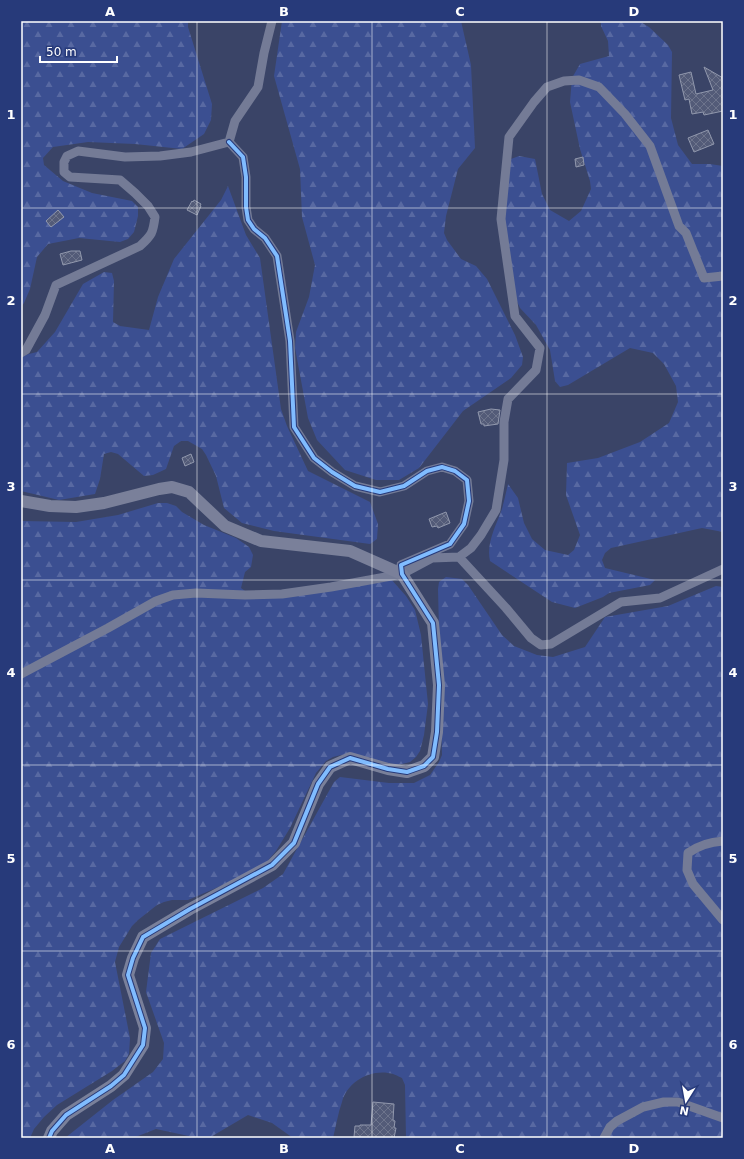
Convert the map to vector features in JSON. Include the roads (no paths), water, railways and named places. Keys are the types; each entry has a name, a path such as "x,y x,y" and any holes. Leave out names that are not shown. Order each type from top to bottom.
{"street":[{"path":"229,142 235,122 258,87 272,21"},
{"path":"21,674 156,601 173,595 196,593 245,595 282,594 330,588 402,574 432,558 459,557 471,548 481,535 496,510 504,460 504,422 508,399 536,370 540,348 515,316 501,219 509,138 534,102 547,87 564,81 580,80 599,87 625,114 650,146 679,226 686,233 704,278 723,276"},
{"path":"21,353 26,350 45,315 56,285 140,246 154,230 155,217 148,206 120,180 70,177 64,172 64,162 67,156 78,151 125,157 160,156 191,152 229,142"},
{"path":"49,1138 52,1131 66,1115 111,1086 124,1075 143,1045 145,1028 128,975 133,958 143,937 196,906 272,865 294,843 318,784 330,767 350,758 388,769 407,772 424,766 433,757 437,732 439,685 432,623 402,574 401,565 450,544 464,524 469,501 467,480 455,471 442,467 427,471 404,486 380,492 355,486 332,472 314,458 294,427 290,341 277,256 265,238 254,229 248,220 246,207 246,177 243,157 229,142"},
{"path":"21,501 50,506 76,508 104,503 172,486 189,492 225,526 261,541 350,551 402,574"},
{"path":"459,557 506,608 531,638 541,645 551,644 621,602 660,598 723,569"},
{"path":"723,841 712,842 696,847 688,853 687,870 693,884 723,920"},
{"path":"604,1138 610,1128 618,1121 643,1107 664,1102 678,1102 723,1118"}]}
